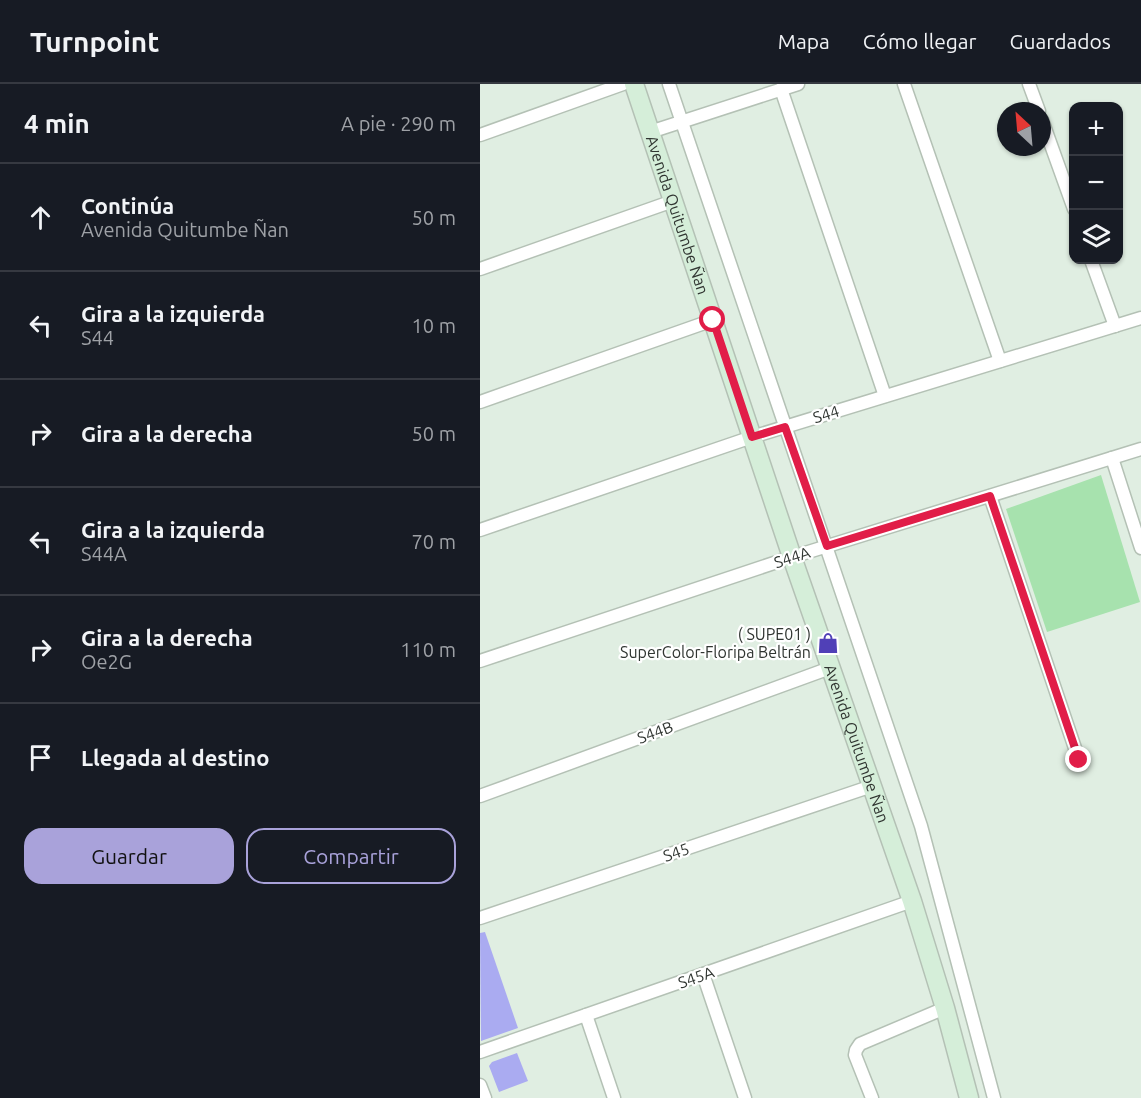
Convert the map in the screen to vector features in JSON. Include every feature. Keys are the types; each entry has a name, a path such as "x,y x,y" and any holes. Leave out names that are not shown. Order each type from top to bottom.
{"street":[{"path":"480,135 623,84"},
{"name":"Avenida Quitumbe Ñan","path":"634,84 792,557 912,901 945,1008 969,1098"},
{"path":"669,84 921,826 994,1098"},
{"path":"650,132 798,84"},
{"path":"904,84 1000,361"},
{"path":"1029,84 1036,102"},
{"path":"781,89 885,396"},
{"path":"1051,145 1069,195"},
{"path":"480,269 673,201"},
{"path":"1092,264 1115,326"},
{"name":"S44","path":"480,530 752,437 1141,318"},
{"path":"480,402 713,320"},
{"name":"S44A","path":"480,661 792,557 1141,449"},
{"path":"1112,458 1141,548"},
{"path":"990,496 1079,760"},
{"name":"S44B","path":"480,796 831,668"},
{"name":"S45","path":"480,918 872,786"},
{"name":"S45A","path":"480,1052 912,901"},
{"path":"703,974 745,1098"},
{"path":"872,1098 855,1055 860,1044 945,1008"},
{"path":"586,1015 614,1098"},
{"path":"480,1085 485,1098"}],"green space":[{"path":"1101,475 1140,602 1047,632 1006,509"}],"building":[{"path":"485,932 518,1028 481,1041 480,933"},
{"path":"517,1053 528,1081 499,1092 489,1066 492,1062"}],"place":[{"name":"( SUPE01 ) SuperColor-Floripa Beltrán","path":"828,643"}],"route":[{"path":"713,320 752,437 785,427 827,546 990,496 1079,760"}]}
